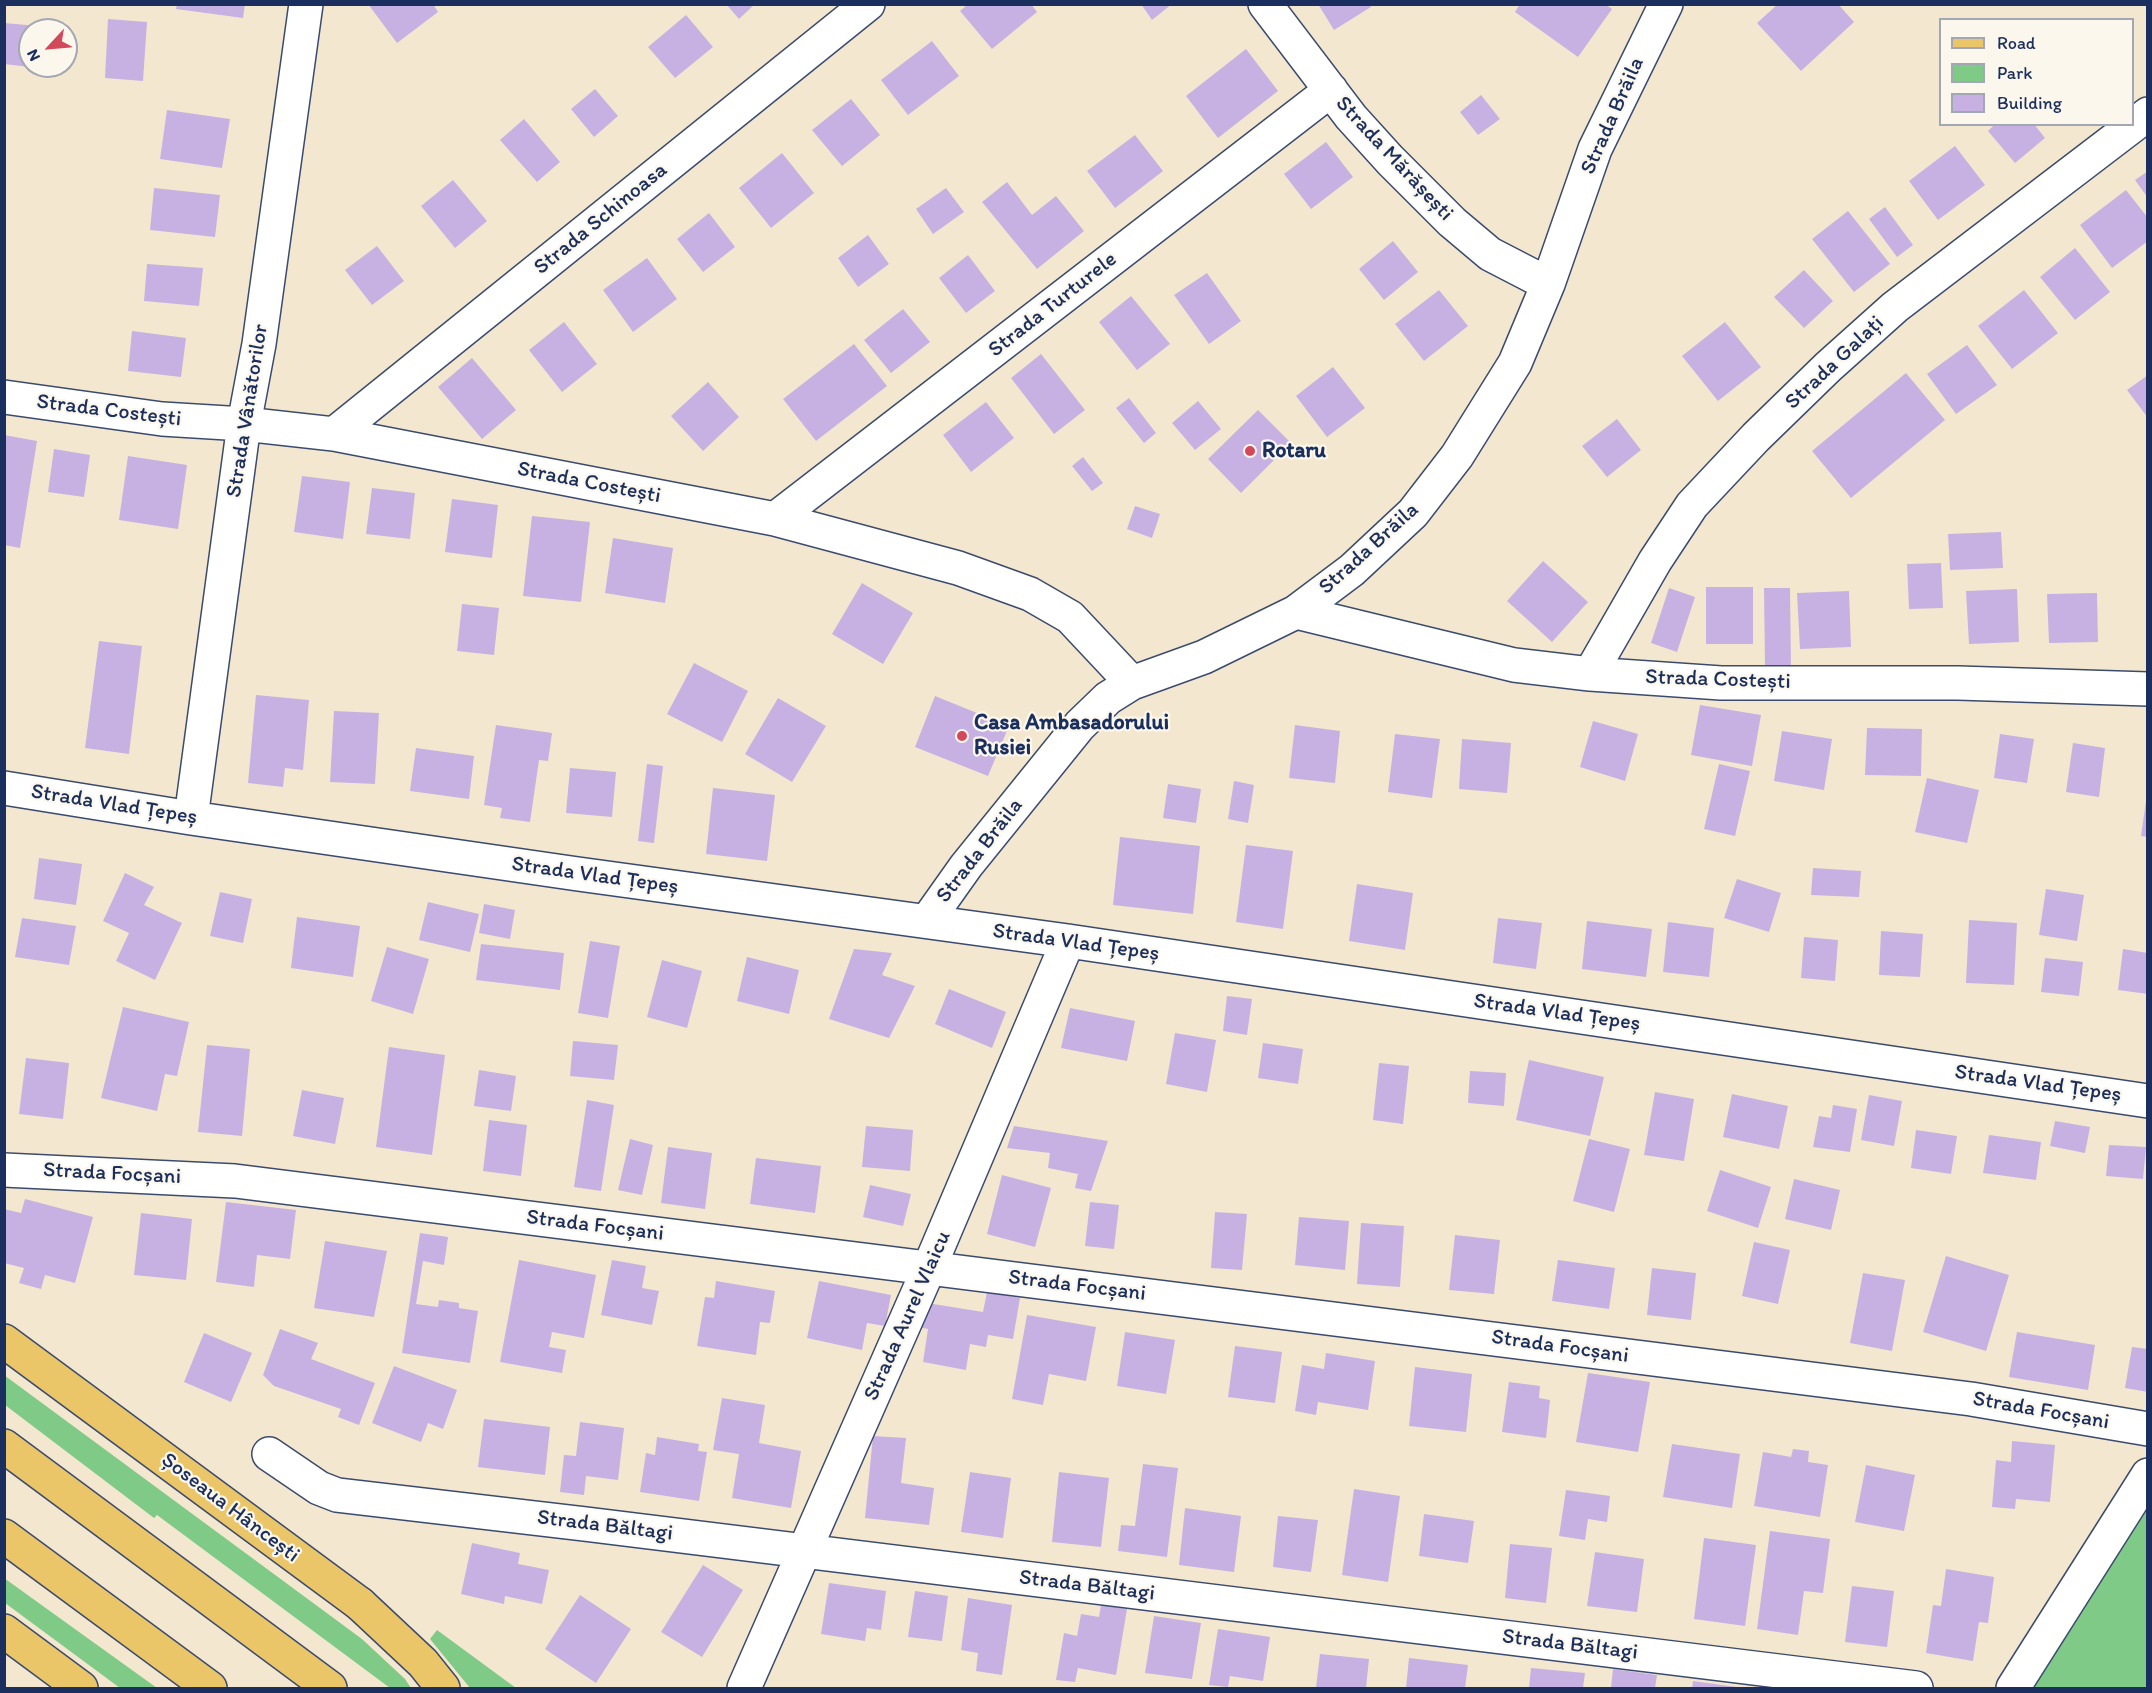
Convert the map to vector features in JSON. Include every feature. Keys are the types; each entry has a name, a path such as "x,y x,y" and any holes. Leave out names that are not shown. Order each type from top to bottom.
{"main road":[{"name":"Șoseaua Hâncești","path":"4,1341 360,1604 423,1663 443,1689"},
{"path":"4,1446 330,1689"},
{"path":"4,1536 210,1689"},
{"path":"4,1631 81,1689"}],"street":[{"name":"Strada Vânătorilor","path":"191,818 244,424 259,344 306,4"},
{"name":"Strada Schinoasa","path":"334,434 868,4"},
{"name":"Strada Mărășești","path":"1265,4 1351,117 1452,222 1490,254 1548,284"},
{"name":"Strada Brăila","path":"927,921 966,866 1080,725 1108,698 1132,683 1204,657 1296,612 1352,570 1413,513 1457,456 1515,363 1548,284 1595,149 1666,4"},
{"name":"Strada Turturele","path":"775,519 1331,90"},
{"name":"Strada Galați","path":"2134,125 2148,114"},
{"name":"Strada Galați","path":"1590,674 1655,561 1692,506 1756,436 1828,367 1895,308 2132,126"},
{"name":"Strada Costești","path":"4,397 162,419 244,424 334,434 775,519 958,568 1030,594 1070,617 1132,683"},
{"name":"Strada Costești","path":"1296,612 1514,665 1590,674 1721,683 1958,683 2148,689"},
{"name":"Strada Vlad Țepeș","path":"4,788 191,818 590,876 1068,941 2148,1101"},
{"name":"Strada Aurel Vlaicu","path":"744,1689 929,1268 1068,941"},
{"name":"Strada Focșani","path":"4,1170 235,1181 1971,1399 2148,1429"},
{"name":"Strada Băltagi","path":"269,1454 319,1488 337,1495 1916,1689"},
{"path":"2013,1689 2148,1475"}],"green space":[{"path":"4,1375 362,1639 405,1679 411,1688 390,1688 157,1515 154,1518 5,1405"},
{"path":"2147,1509 2147,1688 2029,1688 2136,1524"},
{"path":"4,1578 157,1688 120,1688 5,1603"},
{"path":"437,1630 516,1688 470,1688 430,1639"}],"building":[{"path":"177,4 245,4 243,18 176,9"},
{"path":"368,4 433,4 438,12 397,43"},
{"path":"726,4 755,4 739,19"},
{"path":"968,4 1031,4 1037,12 992,49 960,11"},
{"path":"1141,4 1172,4 1152,20"},
{"path":"1318,4 1369,4 1371,7 1334,30"},
{"path":"1520,4 1605,4 1612,9 1578,57 1515,12"},
{"path":"1778,4 1838,4 1854,22 1801,71 1757,23"},
{"path":"686,15 713,47 675,78 648,47"},
{"path":"108,19 147,22 143,81 105,78"},
{"path":"4,23 18,24 18,66 4,64"},
{"path":"932,41 959,76 908,115 881,80"},
{"path":"1246,49 1278,91 1218,138 1186,96"},
{"path":"595,89 618,116 594,137 571,109"},
{"path":"1481,95 1500,119 1478,135 1460,112"},
{"path":"851,99 880,135 842,166 812,130"},
{"path":"167,110 230,119 222,168 160,159"},
{"path":"524,119 560,162 537,182 500,140"},
{"path":"1993,126 2036,126 2045,138 2015,163 1988,131"},
{"path":"1135,135 1163,171 1115,208 1087,171"},
{"path":"1326,142 1353,177 1311,209 1284,174"},
{"path":"1955,146 1985,185 1938,220 1909,181"},
{"path":"782,153 814,193 771,228 739,188"},
{"path":"2148,171 2148,198 2135,180"},
{"path":"453,180 487,221 455,248 421,206"},
{"path":"1007,182 1032,215 1056,196 1084,231 1037,269 982,202"},
{"path":"154,188 220,195 215,237 150,230"},
{"path":"946,188 964,212 933,234 916,209"},
{"path":"2126,190 2148,218 2148,241 2112,268 2080,225"},
{"path":"1885,207 1913,245 1897,257 1869,219"},
{"path":"1848,211 1890,264 1854,292 1812,239"},
{"path":"709,213 735,247 703,272 677,239"},
{"path":"868,235 889,264 858,287 838,258"},
{"path":"1393,241 1418,272 1384,300 1359,269"},
{"path":"377,246 404,281 372,305 345,270"},
{"path":"2075,248 2110,292 2075,320 2040,277"},
{"path":"968,255 995,291 966,313 939,278"},
{"path":"647,258 677,299 633,332 603,290"},
{"path":"147,264 203,268 199,306 144,301"},
{"path":"1804,270 1833,301 1804,328 1774,297"},
{"path":"1207,273 1241,321 1209,344 1174,295"},
{"path":"1439,290 1468,326 1424,361 1395,324"},
{"path":"2024,290 2058,333 2012,369 1978,326"},
{"path":"1131,296 1170,344 1137,370 1099,322"},
{"path":"903,309 930,342 891,373 864,340"},
{"path":"564,322 597,364 562,392 529,350"},
{"path":"1725,322 1761,367 1718,401 1682,356"},
{"path":"132,331 186,338 181,377 128,371"},
{"path":"854,344 887,386 816,441 783,399"},
{"path":"1967,345 1997,385 1956,414 1927,374"},
{"path":"1041,354 1085,410 1054,434 1011,378"},
{"path":"472,358 516,410 482,439 438,387"},
{"path":"1333,367 1365,408 1327,437 1296,396"},
{"path":"1906,373 1945,420 1851,498 1812,451"},
{"path":"2148,375 2148,418 2127,390"},
{"path":"708,382 739,417 703,451 671,416"},
{"path":"1129,398 1156,433 1144,443 1116,408"},
{"path":"1198,401 1221,429 1195,450 1172,423"},
{"path":"986,402 1014,438 971,472 943,435"},
{"name":"Rotaru","path":"1258,410 1291,443 1241,493 1208,459"},
{"path":"1617,419 1641,450 1607,477 1582,446"},
{"path":"4,435 37,441 20,548 4,545"},
{"path":"54,449 90,455 84,497 48,492"},
{"path":"128,456 187,465 178,529 119,520"},
{"path":"1083,457 1103,483 1092,491 1072,466"},
{"path":"302,476 350,482 343,539 294,532"},
{"path":"372,488 415,493 410,539 366,534"},
{"path":"452,499 498,505 492,558 445,552"},
{"path":"1135,506 1160,514 1152,538 1127,529"},
{"path":"532,516 590,522 581,602 523,596"},
{"path":"2001,532 2003,568 1950,570 1948,534"},
{"path":"613,538 673,548 665,603 605,593"},
{"path":"1543,561 1588,602 1552,642 1507,601"},
{"path":"1941,563 1943,608 1909,609 1907,564"},
{"path":"862,583 913,613 883,664 832,634"},
{"path":"1706,587 1753,587 1753,644 1706,644"},
{"path":"1669,588 1695,597 1677,652 1651,643"},
{"path":"1764,588 1790,588 1791,668 1765,668"},
{"path":"2017,589 2019,642 1969,644 1966,591"},
{"path":"1849,591 1851,647 1800,649 1797,593"},
{"path":"2097,593 2098,642 2049,643 2047,594"},
{"path":"462,604 499,608 494,655 457,651"},
{"path":"99,641 142,646 129,754 85,748"},
{"path":"694,663 748,691 722,742 667,714"},
{"path":"256,695 309,700 303,770 285,768 283,787 248,783"},
{"name":"Casa Ambasadorului Rusiei","path":"935,696 1009,726 988,776 915,747"},
{"path":"778,698 826,726 792,782 745,754"},
{"path":"1700,705 1761,715 1752,766 1691,755"},
{"path":"334,711 379,713 375,784 330,782"},
{"path":"1593,721 1638,734 1625,781 1580,767"},
{"path":"496,725 552,733 548,761 539,760 530,822 500,818 502,808 484,805"},
{"path":"1295,725 1340,731 1335,783 1289,778"},
{"path":"1867,728 1922,729 1921,776 1865,775"},
{"path":"1782,731 1832,739 1824,790 1774,781"},
{"path":"1395,734 1440,739 1432,798 1388,792"},
{"path":"2000,734 2034,739 2027,783 1994,778"},
{"path":"1462,739 1511,743 1507,793 1459,789"},
{"path":"2073,743 2105,748 2099,797 2066,792"},
{"path":"416,748 474,756 469,799 410,791"},
{"path":"647,764 663,766 654,843 638,841"},
{"path":"1719,764 1750,771 1735,836 1704,829"},
{"path":"570,768 616,772 612,817 566,813"},
{"path":"1927,778 1979,790 1967,843 1915,832"},
{"path":"1234,781 1254,785 1248,823 1228,819"},
{"path":"1168,784 1201,789 1196,823 1163,818"},
{"path":"713,788 775,795 767,861 706,854"},
{"path":"2146,801 2148,801 2148,837 2141,836"},
{"path":"1120,837 1200,846 1193,914 1113,905"},
{"path":"1246,845 1293,851 1283,929 1236,922"},
{"path":"39,858 82,864 76,905 34,899"},
{"path":"1813,868 1861,871 1859,897 1811,895"},
{"path":"125,873 154,887 144,905 182,923 155,980 116,961 129,933 103,921"},
{"path":"1737,879 1781,893 1769,932 1724,918"},
{"path":"1357,884 1413,893 1405,950 1349,941"},
{"path":"2046,889 2084,895 2077,941 2039,935"},
{"path":"220,892 252,899 243,943 210,936"},
{"path":"428,902 479,914 470,952 419,940"},
{"path":"484,904 515,910 510,939 479,933"},
{"path":"297,917 360,926 353,977 291,968"},
{"path":"22,918 76,926 69,965 15,957"},
{"path":"1498,918 1542,923 1536,969 1493,963"},
{"path":"1969,920 2017,923 2014,985 1966,983"},
{"path":"1587,921 1652,929 1646,977 1582,969"},
{"path":"1668,922 1714,928 1709,977 1663,972"},
{"path":"1881,931 1923,934 1920,977 1879,975"},
{"path":"1804,937 1838,940 1835,981 1801,978"},
{"path":"590,941 620,946 608,1018 578,1013"},
{"path":"481,944 564,953 560,990 476,980"},
{"path":"387,947 429,959 413,1014 371,1001"},
{"path":"854,949 892,953 882,975 915,986 889,1038 829,1019"},
{"path":"2123,949 2148,953 2148,994 2118,990"},
{"path":"747,957 799,970 789,1014 737,1001"},
{"path":"2045,958 2083,962 2079,996 2041,992"},
{"path":"662,960 702,971 687,1028 647,1017"},
{"path":"949,989 1006,1012 992,1048 935,1024"},
{"path":"1227,996 1252,999 1247,1035 1223,1031"},
{"path":"123,1007 189,1022 177,1076 165,1074 157,1111 101,1098"},
{"path":"1070,1008 1135,1021 1127,1061 1061,1048"},
{"path":"1175,1033 1216,1040 1207,1092 1166,1084"},
{"path":"573,1041 618,1045 614,1080 570,1076"},
{"path":"1263,1043 1303,1049 1298,1084 1258,1078"},
{"path":"207,1045 250,1049 242,1136 198,1132"},
{"path":"389,1047 445,1055 432,1155 376,1147"},
{"path":"26,1058 69,1063 63,1119 19,1114"},
{"path":"1529,1060 1604,1077 1590,1136 1516,1120"},
{"path":"1379,1063 1409,1066 1403,1124 1373,1120"},
{"path":"479,1070 516,1076 511,1111 474,1106"},
{"path":"1470,1071 1506,1073 1504,1106 1468,1103"},
{"path":"302,1090 344,1098 335,1144 293,1136"},
{"path":"1655,1092 1694,1099 1684,1161 1644,1155"},
{"path":"1732,1094 1788,1106 1779,1149 1723,1137"},
{"path":"1869,1095 1902,1101 1894,1146 1861,1140"},
{"path":"587,1100 614,1105 601,1191 574,1187"},
{"path":"1833,1105 1857,1109 1850,1152 1813,1147 1819,1116 1831,1118"},
{"path":"489,1120 527,1125 521,1176 483,1171"},
{"path":"2055,1121 2090,1127 2085,1153 2050,1146"},
{"path":"866,1126 913,1130 910,1171 862,1167"},
{"path":"1014,1126 1108,1141 1091,1191 1075,1188 1078,1174 1048,1168 1050,1153 1007,1148"},
{"path":"1916,1130 1957,1136 1951,1174 1911,1168"},
{"path":"1989,1135 2041,1142 2036,1180 1983,1173"},
{"path":"630,1139 653,1145 642,1195 618,1190"},
{"path":"1589,1139 1630,1149 1614,1212 1573,1201"},
{"path":"2109,1145 2146,1147 2143,1179 2106,1176"},
{"path":"668,1147 712,1153 705,1209 661,1203"},
{"path":"756,1158 821,1166 815,1213 750,1204"},
{"path":"1720,1170 1771,1187 1758,1228 1707,1211"},
{"path":"1002,1175 1051,1188 1035,1247 987,1234"},
{"path":"1794,1179 1840,1190 1831,1230 1785,1219"},
{"path":"870,1185 911,1194 903,1226 863,1217"},
{"path":"25,1199 93,1217 75,1283 45,1275 41,1289 19,1283 24,1268 4,1263 4,1209 21,1213"},
{"path":"226,1202 296,1210 290,1259 257,1255 254,1287 216,1282"},
{"path":"1090,1202 1119,1205 1114,1249 1085,1246"},
{"path":"1215,1212 1247,1214 1242,1270 1211,1268"},
{"path":"141,1213 192,1219 186,1280 134,1275"},
{"path":"1299,1217 1349,1221 1345,1270 1295,1265"},
{"path":"1361,1223 1404,1226 1400,1287 1357,1284"},
{"path":"420,1233 448,1237 444,1265 423,1261 416,1304 438,1307 439,1300 459,1303 459,1308 478,1311 470,1363 402,1353"},
{"path":"1455,1235 1500,1240 1494,1294 1449,1290"},
{"path":"325,1241 387,1251 374,1317 314,1308"},
{"path":"1754,1242 1790,1250 1778,1304 1742,1296"},
{"path":"1946,1256 2009,1275 1986,1351 1923,1332"},
{"path":"519,1260 596,1275 584,1338 552,1332 549,1347 566,1350 562,1373 500,1362"},
{"path":"612,1260 646,1266 642,1288 659,1291 652,1325 601,1315"},
{"path":"1558,1260 1615,1268 1609,1309 1552,1301"},
{"path":"1652,1268 1696,1273 1691,1320 1647,1315"},
{"path":"1863,1273 1905,1280 1892,1351 1850,1343"},
{"path":"716,1281 775,1291 770,1323 760,1322 756,1355 697,1346 705,1297 714,1298"},
{"path":"819,1281 891,1295 885,1326 867,1323 862,1350 807,1338"},
{"path":"987,1292 1020,1298 1013,1339 988,1335 986,1347 970,1344 966,1370 923,1362 928,1329 917,1327 921,1302 983,1312"},
{"path":"1027,1315 1096,1327 1086,1381 1049,1374 1043,1405 1012,1399"},
{"path":"280,1329 318,1343 311,1359 375,1383 359,1425 338,1417 341,1409 274,1386 263,1375"},
{"path":"1125,1332 1175,1340 1166,1394 1117,1386"},
{"path":"2017,1332 2095,1345 2088,1390 2009,1377"},
{"path":"204,1333 252,1353 231,1402 184,1382"},
{"path":"1235,1346 1282,1352 1275,1403 1228,1397"},
{"path":"2132,1347 2148,1349 2148,1392 2125,1388"},
{"path":"1326,1353 1375,1361 1368,1410 1318,1402 1316,1415 1295,1411 1302,1365 1324,1369"},
{"path":"394,1366 457,1390 443,1429 428,1423 421,1442 372,1423"},
{"path":"1415,1367 1472,1374 1466,1432 1409,1426"},
{"path":"1588,1373 1650,1382 1638,1452 1576,1442"},
{"path":"1509,1382 1540,1386 1539,1398 1550,1400 1546,1438 1502,1432"},
{"path":"722,1398 765,1405 759,1443 801,1451 791,1508 732,1498 739,1454 713,1450"},
{"path":"484,1419 550,1427 545,1475 478,1467"},
{"path":"580,1422 624,1428 618,1480 586,1476 584,1495 560,1492 564,1455 576,1456"},
{"path":"873,1436 906,1438 901,1483 934,1488 929,1525 865,1518"},
{"path":"657,1437 699,1444 698,1451 707,1452 699,1501 640,1492 646,1453 655,1455"},
{"path":"2012,1441 2055,1445 2050,1502 2016,1499 2015,1509 1992,1507 1996,1460 2011,1462"},
{"path":"1672,1444 1740,1454 1732,1508 1663,1497"},
{"path":"1793,1449 1809,1451 1808,1462 1828,1465 1820,1517 1754,1506 1763,1452 1791,1457"},
{"path":"1143,1464 1178,1468 1167,1557 1118,1551 1121,1525 1135,1526"},
{"path":"1866,1465 1915,1475 1904,1531 1855,1522"},
{"path":"970,1472 1011,1478 1003,1538 961,1532"},
{"path":"1059,1472 1109,1478 1101,1547 1052,1542"},
{"path":"1354,1489 1400,1496 1388,1582 1342,1575"},
{"path":"1566,1490 1610,1496 1607,1522 1588,1519 1585,1540 1559,1536"},
{"path":"1185,1508 1241,1516 1234,1572 1179,1565"},
{"path":"1424,1514 1474,1521 1468,1563 1419,1556"},
{"path":"1278,1516 1318,1520 1311,1572 1273,1567"},
{"path":"1770,1531 1830,1539 1823,1593 1804,1591 1798,1635 1757,1629"},
{"path":"1704,1538 1756,1545 1745,1626 1694,1619"},
{"path":"472,1543 520,1553 518,1564 549,1570 542,1604 505,1596 504,1604 461,1594"},
{"path":"1510,1544 1552,1548 1546,1603 1505,1598"},
{"path":"1595,1552 1644,1559 1637,1612 1587,1606"},
{"path":"703,1565 743,1590 702,1657 661,1632"},
{"path":"1946,1569 1994,1577 1988,1623 1979,1622 1973,1661 1926,1653 1933,1605 1941,1606"},
{"path":"829,1583 886,1591 881,1630 867,1628 865,1641 821,1634"},
{"path":"1852,1586 1894,1591 1887,1647 1845,1642"},
{"path":"915,1591 948,1596 942,1641 908,1637"},
{"path":"580,1595 631,1629 596,1683 545,1649"},
{"path":"968,1598 1012,1605 1002,1675 976,1671 978,1653 961,1650"},
{"path":"1101,1605 1127,1609 1116,1675 1078,1668 1075,1682 1056,1680 1064,1633 1077,1636 1081,1614 1099,1617"},
{"path":"1154,1616 1201,1623 1192,1679 1145,1673"},
{"path":"1218,1629 1270,1637 1263,1681 1230,1676 1228,1687 1209,1685"},
{"path":"1320,1654 1369,1659 1366,1688 1316,1688"},
{"path":"1409,1658 1468,1665 1465,1688 1406,1688"},
{"path":"1531,1668 1585,1673 1583,1688 1529,1688"},
{"path":"1613,1669 1657,1675 1655,1688 1611,1688"},
{"path":"1693,1681 1737,1687 1737,1688 1692,1688"}],"place":[{"name":"Rotaru","path":"1250,451"},
{"name":"Casa Ambasadorului Rusiei","path":"962,736"}]}
